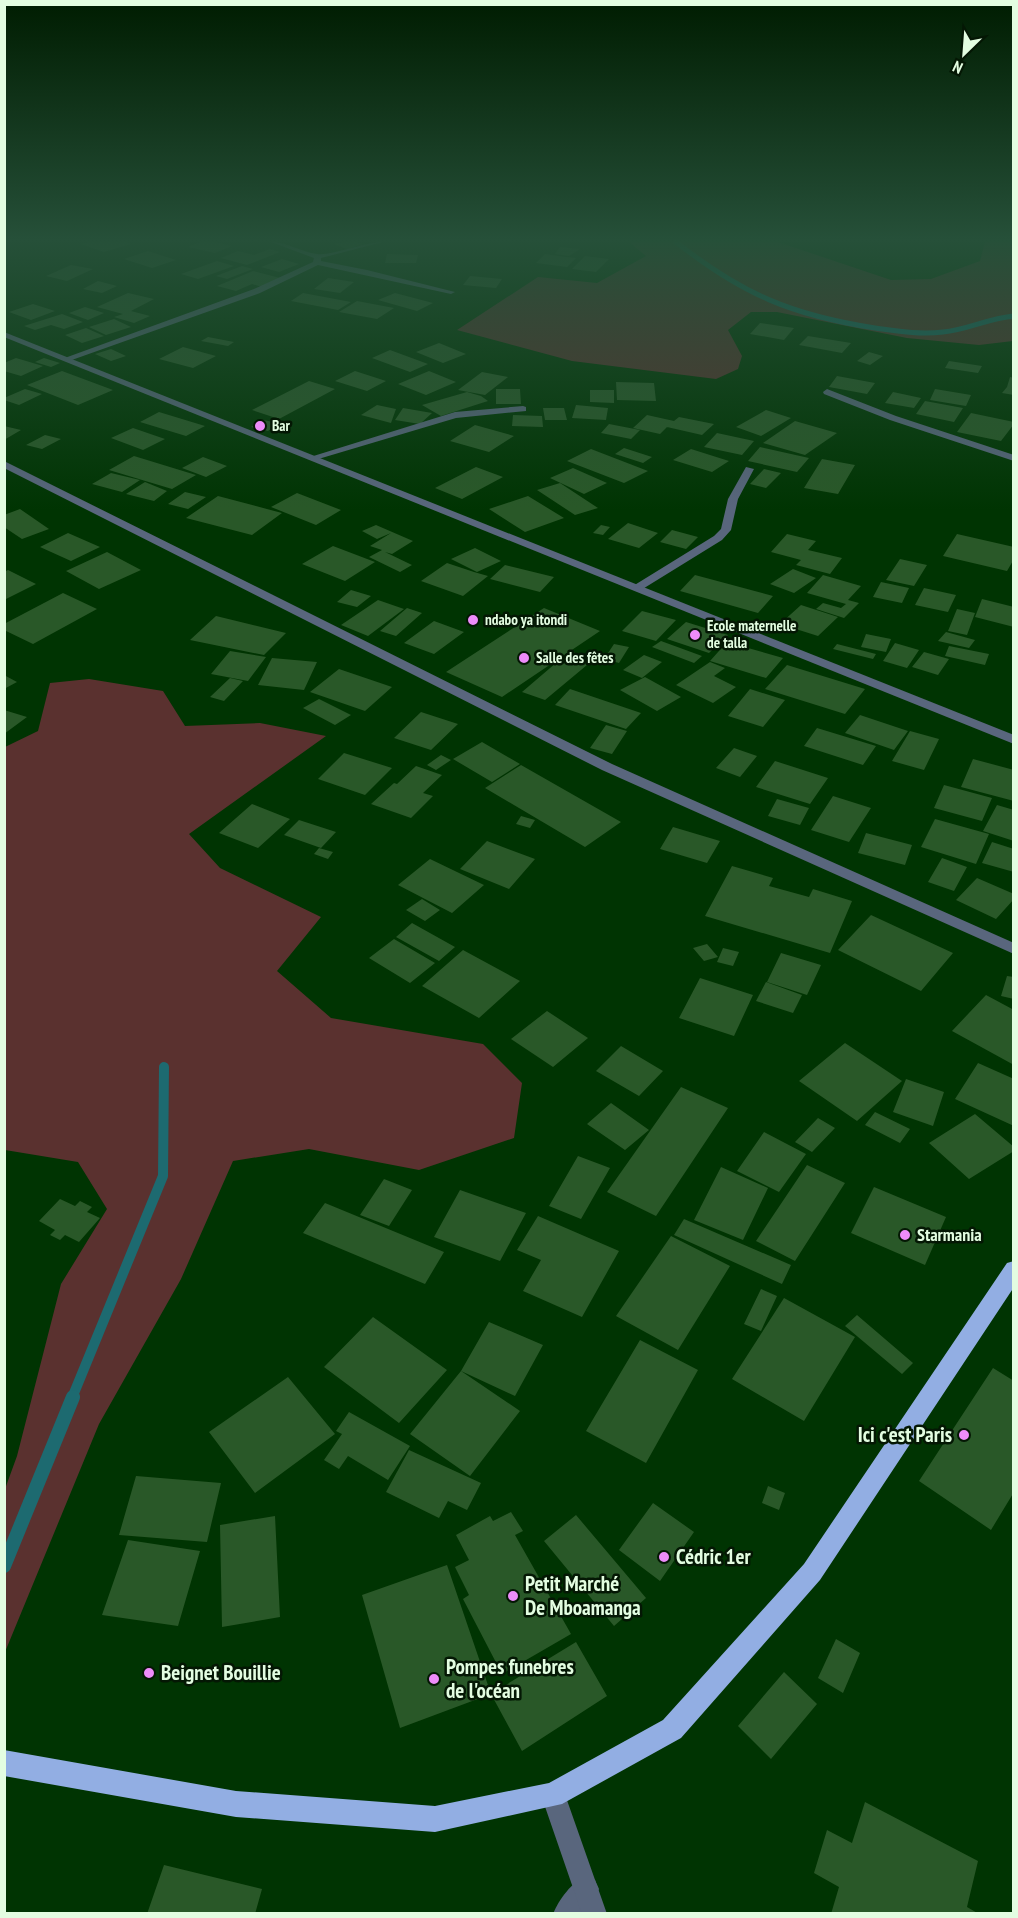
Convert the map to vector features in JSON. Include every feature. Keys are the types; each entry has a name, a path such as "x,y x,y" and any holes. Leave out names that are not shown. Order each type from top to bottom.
{"highway":[{"path":"4,1763 236,1804 435,1819 553,1795 672,1729 812,1572 1014,1269"}],"street":[{"path":"66,359 143,332"},
{"path":"4,334 1014,740"},
{"path":"827,392 893,418 1014,458"},
{"path":"312,458 455,415 523,409"},
{"path":"4,464 199,564 607,767 1014,949"},
{"path":"637,588 726,530 733,499 749,469"},
{"path":"553,1795 595,1914"},
{"path":"565,1914 586,1889"}],"shaded area":[{"path":"463,332 729,332 742,356 738,369 716,379 572,361"},
{"path":"875,332 1013,332 1013,341 979,345 907,338"},
{"path":"89,679 163,691 185,726 260,723 326,736 189,834 220,868 321,917 277,971 331,1018 483,1044 522,1083 514,1138 419,1170 309,1149 233,1161 181,1279 99,1424 5,1652 5,1489 17,1456 61,1284 107,1209 78,1162 5,1150 5,747 38,731 50,683"}],"building":[{"path":"75,332 94,332 104,336 82,343 65,335"},
{"path":"99,332 117,332 106,335"},
{"path":"752,332 791,332 784,340 750,334"},
{"path":"808,336 851,343 842,353 799,345"},
{"path":"208,337 234,342 228,346 201,341"},
{"path":"439,343 466,354 443,363 416,352"},
{"path":"183,347 216,356 193,368 159,359"},
{"path":"111,349 126,356 111,361 95,354"},
{"path":"390,350 428,364 410,372 372,358"},
{"path":"869,352 883,356 870,365 857,361"},
{"path":"16,358 43,366 21,376 4,371 4,363"},
{"path":"44,358 60,363 51,367 35,362"},
{"path":"949,361 982,366 978,373 945,368"},
{"path":"62,371 113,390 78,405 27,385"},
{"path":"355,371 386,381 367,391 335,381"},
{"path":"429,371 456,382 426,395 398,384"},
{"path":"482,372 508,377 485,395 458,390"},
{"path":"837,376 875,383 867,394 829,387"},
{"path":"1010,377 1014,378 1014,395 1002,393"},
{"path":"309,381 335,389 279,419 252,410"},
{"path":"616,382 654,383 656,401 617,400"},
{"path":"25,389 42,394 19,405 4,400 4,398"},
{"path":"496,389 520,389 521,404 496,404"},
{"path":"935,389 971,395 966,406 930,400"},
{"path":"590,390 614,390 614,403 590,402"},
{"path":"467,392 481,396 488,401 441,416 422,405"},
{"path":"893,392 921,398 914,408 885,403"},
{"path":"925,401 963,408 954,422 916,414"},
{"path":"377,405 396,409 391,423 361,415"},
{"path":"576,405 608,408 606,420 572,418"},
{"path":"403,408 432,413 420,424 395,420"},
{"path":"543,408 564,408 567,420 545,420"},
{"path":"766,410 791,418 761,436 736,427"},
{"path":"159,412 205,426 186,436 140,422"},
{"path":"971,413 1014,422 1014,424 1001,441 957,432"},
{"path":"513,415 542,416 543,427 512,426"},
{"path":"647,415 674,421 679,417 714,424 702,435 667,427 660,434 633,428"},
{"path":"263,420 279,423 268,431 251,427"},
{"path":"795,421 837,433 805,455 763,443"},
{"path":"609,424 640,430 631,439 601,433"},
{"path":"475,425 514,436 489,452 450,441"},
{"path":"4,426 21,430 4,440"},
{"path":"133,428 165,439 143,450 111,438"},
{"path":"717,433 754,441 742,455 704,447"},
{"path":"45,435 61,439 42,449 26,445"},
{"path":"760,447 809,458 797,472 748,461"},
{"path":"624,448 652,457 643,463 615,454"},
{"path":"591,449 648,471 624,483 567,461"},
{"path":"691,449 729,461 712,472 673,460"},
{"path":"134,456 196,475 172,489 109,470"},
{"path":"203,457 227,466 206,477 182,468"},
{"path":"822,459 855,465 838,494 804,488"},
{"path":"476,467 503,477 462,499 435,488"},
{"path":"573,468 607,483 584,494 550,478"},
{"path":"764,469 781,473 766,488 750,484"},
{"path":"111,473 140,480 122,492 92,484"},
{"path":"145,482 167,491 154,501 126,494"},
{"path":"560,483 598,508 575,515 537,490"},
{"path":"185,492 206,497 188,509 168,504"},
{"path":"297,493 341,510 316,525 271,507"},
{"path":"218,496 282,513 252,535 186,518"},
{"path":"528,496 564,518 525,532 489,509"},
{"path":"20,509 49,529 22,539 4,527 4,515"},
{"path":"628,523 658,533 639,548 608,539"},
{"path":"376,525 413,541 392,554 385,552 412,565 400,572 369,557 382,550 370,546 391,533 377,539 362,531"},
{"path":"601,525 610,527 603,535 593,533"},
{"path":"672,530 698,537 686,549 660,542"},
{"path":"68,533 100,547 71,561 40,547"},
{"path":"787,534 816,541 808,550 842,558 830,574 796,565 801,560 771,552"},
{"path":"957,534 1014,547 1014,559 1007,571 943,556"},
{"path":"333,546 375,562 345,581 302,564"},
{"path":"475,548 501,561 477,572 451,559"},
{"path":"107,552 141,570 99,589 66,571"},
{"path":"900,559 927,565 914,586 886,580"},
{"path":"447,563 488,576 463,596 421,581"},
{"path":"505,565 554,577 540,592 490,579"},
{"path":"793,569 816,578 794,593 770,584"},
{"path":"8,570 36,584 4,600 4,572"},
{"path":"695,575 773,596 758,613 680,591"},
{"path":"823,575 861,586 848,600 859,603 844,618 816,609 823,603 841,608 846,604 807,593"},
{"path":"881,582 909,588 902,603 873,597"},
{"path":"924,588 956,595 948,612 915,605"},
{"path":"351,590 371,596 357,607 337,602"},
{"path":"63,593 97,609 33,644 4,630 4,624"},
{"path":"982,599 1014,607 1014,627 975,617"},
{"path":"378,600 404,609 368,636 341,625"},
{"path":"801,605 838,617 818,636 780,624"},
{"path":"407,608 422,613 396,636 380,631"},
{"path":"544,608 600,631 502,697 446,672"},
{"path":"957,609 975,613 967,635 948,631"},
{"path":"642,611 676,620 656,641 622,631"},
{"path":"216,616 286,633 264,655 190,640"},
{"path":"434,621 464,632 434,654 404,643"},
{"path":"686,622 728,635 709,653 667,639"},
{"path":"946,632 975,640 969,648 938,641"},
{"path":"866,634 891,639 886,652 861,647"},
{"path":"661,641 702,656 694,663 652,647"},
{"path":"727,642 783,658 766,678 710,661"},
{"path":"895,643 919,650 907,668 883,661"},
{"path":"614,644 629,647 619,663 604,659"},
{"path":"837,644 876,654 873,659 833,649"},
{"path":"949,646 989,654 985,665 945,656"},
{"path":"230,651 266,657 248,681 211,674"},
{"path":"570,651 593,660 545,700 522,692"},
{"path":"924,652 949,659 938,675 912,667"},
{"path":"644,655 662,662 642,678 623,670"},
{"path":"272,658 317,662 304,690 258,685"},
{"path":"710,662 725,668 714,676 736,687 713,703 676,685"},
{"path":"787,665 865,689 845,714 765,689"},
{"path":"339,669 392,687 365,711 310,692"},
{"path":"4,675 17,682 4,689"},
{"path":"645,677 681,697 657,711 620,690"},
{"path":"230,678 243,681 224,701 210,697"},
{"path":"570,689 641,713 626,729 555,705"},
{"path":"750,689 785,700 763,727 728,716"},
{"path":"319,699 351,715 335,725 303,708"},
{"path":"4,710 27,717 4,734"},
{"path":"421,712 458,724 431,750 394,738"},
{"path":"860,715 908,731 894,750 845,733"},
{"path":"606,725 627,731 612,754 590,748"},
{"path":"817,728 876,746 863,765 804,746"},
{"path":"910,731 939,739 924,770 892,761"},
{"path":"482,742 520,764 492,782 453,759"},
{"path":"734,748 757,756 740,777 716,768"},
{"path":"344,753 392,768 365,795 318,779"},
{"path":"441,755 451,760 436,770 427,765"},
{"path":"973,759 1014,770 1014,801 961,787"},
{"path":"775,761 828,778 810,804 756,787"},
{"path":"521,765 621,822 585,847 485,788"},
{"path":"416,766 442,775 423,793 433,796 411,818 371,804 394,783 397,784"},
{"path":"944,785 992,798 982,821 934,808"},
{"path":"833,796 871,808 849,842 811,830"},
{"path":"777,799 809,808 800,825 768,816"},
{"path":"252,804 290,819 258,848 219,833"},
{"path":"997,805 1014,810 1014,841 983,831"},
{"path":"521,816 535,820 530,828 516,824"},
{"path":"935,819 989,834 976,864 921,847"},
{"path":"299,820 336,832 321,848 284,835"},
{"path":"673,827 720,841 707,863 660,849"},
{"path":"866,833 912,845 905,865 858,853"},
{"path":"487,841 535,859 509,889 460,869"},
{"path":"992,842 1014,849 1014,872 982,863"},
{"path":"319,848 333,852 328,859 314,854"},
{"path":"942,858 967,867 954,891 928,882"},
{"path":"430,859 484,885 452,913 398,885"},
{"path":"732,866 773,878 769,886 809,897 813,889 852,901 830,953 705,916"},
{"path":"977,878 1014,894 1014,899 996,919 956,900"},
{"path":"422,899 440,910 425,921 406,910"},
{"path":"871,915 953,953 921,991 838,950"},
{"path":"412,923 455,947 439,961 396,937"},
{"path":"394,939 435,963 410,983 369,958"},
{"path":"707,944 718,957 704,961 693,948"},
{"path":"723,948 739,952 733,966 717,962"},
{"path":"463,950 520,981 479,1018 422,986"},
{"path":"781,953 821,965 807,995 767,982"},
{"path":"1007,976 1014,977 1014,999 1001,996"},
{"path":"700,978 753,995 734,1036 679,1018"},
{"path":"766,982 802,995 793,1013 756,1001"},
{"path":"986,995 1014,1010 1014,1065 952,1031"},
{"path":"547,1011 588,1038 553,1067 511,1039"},
{"path":"845,1043 902,1081 857,1121 799,1081"},
{"path":"621,1046 663,1071 639,1096 596,1071"},
{"path":"978,1063 1014,1079 1014,1126 955,1099"},
{"path":"906,1079 944,1092 933,1126 893,1112"},
{"path":"681,1087 728,1108 656,1216 607,1192"},
{"path":"611,1103 649,1130 625,1150 587,1124"},
{"path":"875,1112 910,1129 900,1143 865,1125"},
{"path":"975,1114 1014,1147 1014,1151 969,1179 929,1143"},
{"path":"818,1118 835,1128 812,1152 795,1142"},
{"path":"764,1132 806,1154 779,1192 737,1171"},
{"path":"578,1156 610,1168 581,1219 549,1206"},
{"path":"807,1165 845,1183 795,1261 756,1241"},
{"path":"721,1167 768,1188 743,1240 694,1220"},
{"path":"384,1179 412,1190 389,1226 360,1215"},
{"path":"874,1187 946,1217 925,1265 851,1233"},
{"path":"460,1190 526,1213 500,1261 434,1237"},
{"path":"60,1199 75,1206 80,1201 92,1207 87,1212 100,1218 79,1242 65,1235 60,1240 50,1235 55,1230 39,1221"},
{"path":"325,1203 444,1252 425,1284 303,1233"},
{"path":"538,1216 619,1251 582,1317 523,1291 541,1260 517,1250"},
{"path":"684,1219 791,1265 782,1284 674,1235"},
{"path":"671,1236 730,1266 678,1350 616,1316"},
{"path":"761,1289 777,1296 761,1331 744,1324"},
{"path":"784,1298 855,1337 804,1421 732,1379"},
{"path":"857,1315 913,1363 902,1374 845,1326"},
{"path":"373,1317 447,1370 399,1423 324,1367"},
{"path":"489,1322 543,1345 515,1396 461,1371"},
{"path":"640,1340 698,1370 646,1463 586,1431"},
{"path":"993,1368 1014,1381 1014,1492 991,1530 919,1481"},
{"path":"461,1371 520,1411 470,1476 410,1434"},
{"path":"288,1377 335,1434 255,1493 209,1432"},
{"path":"349,1412 410,1446 388,1480 348,1456 339,1469 324,1460 342,1434 336,1431"},
{"path":"409,1450 481,1483 467,1510 448,1501 439,1518 386,1492"},
{"path":"136,1476 221,1483 207,1542 119,1535"},
{"path":"768,1486 785,1493 779,1510 762,1503"},
{"path":"653,1503 694,1532 660,1581 619,1550"},
{"path":"511,1512 523,1531 515,1535 571,1634 502,1674 463,1599 469,1595 455,1567 469,1560 456,1535 490,1516 493,1521"},
{"path":"576,1515 646,1598 614,1626 544,1541"},
{"path":"275,1516 280,1617 222,1627 220,1525"},
{"path":"128,1540 200,1551 178,1626 102,1615"},
{"path":"447,1565 491,1694 400,1728 362,1595"},
{"path":"836,1639 860,1653 843,1693 818,1678"},
{"path":"576,1642 607,1696 522,1751 491,1694"},
{"path":"784,1672 817,1704 771,1759 738,1726"},
{"path":"865,1802 978,1861 967,1907 979,1914 831,1914 839,1887 814,1873 827,1830 852,1843"},
{"path":"164,1865 262,1889 255,1914 147,1914"}],"waterway":[{"path":"904,332 947,332"},
{"path":"72,1398 163,1176 164,1067"},
{"path":"4,1566 73,1397"}],"place":[{"name":"Bar","path":"260,426"},
{"name":"ndabo ya itondi","path":"473,620"},
{"name":"Ecole maternelle de talla","path":"695,635"},
{"name":"Salle des fêtes","path":"524,658"},
{"name":"Starmania","path":"905,1235"},
{"name":"Ici c'est Paris","path":"964,1435"},
{"name":"Cédric 1er","path":"664,1557"},
{"name":"Petit Marché De Mboamanga","path":"513,1596"},
{"name":"Beignet Bouillie","path":"149,1673"},
{"name":"Pompes funebres de l'océan","path":"434,1679"}]}
